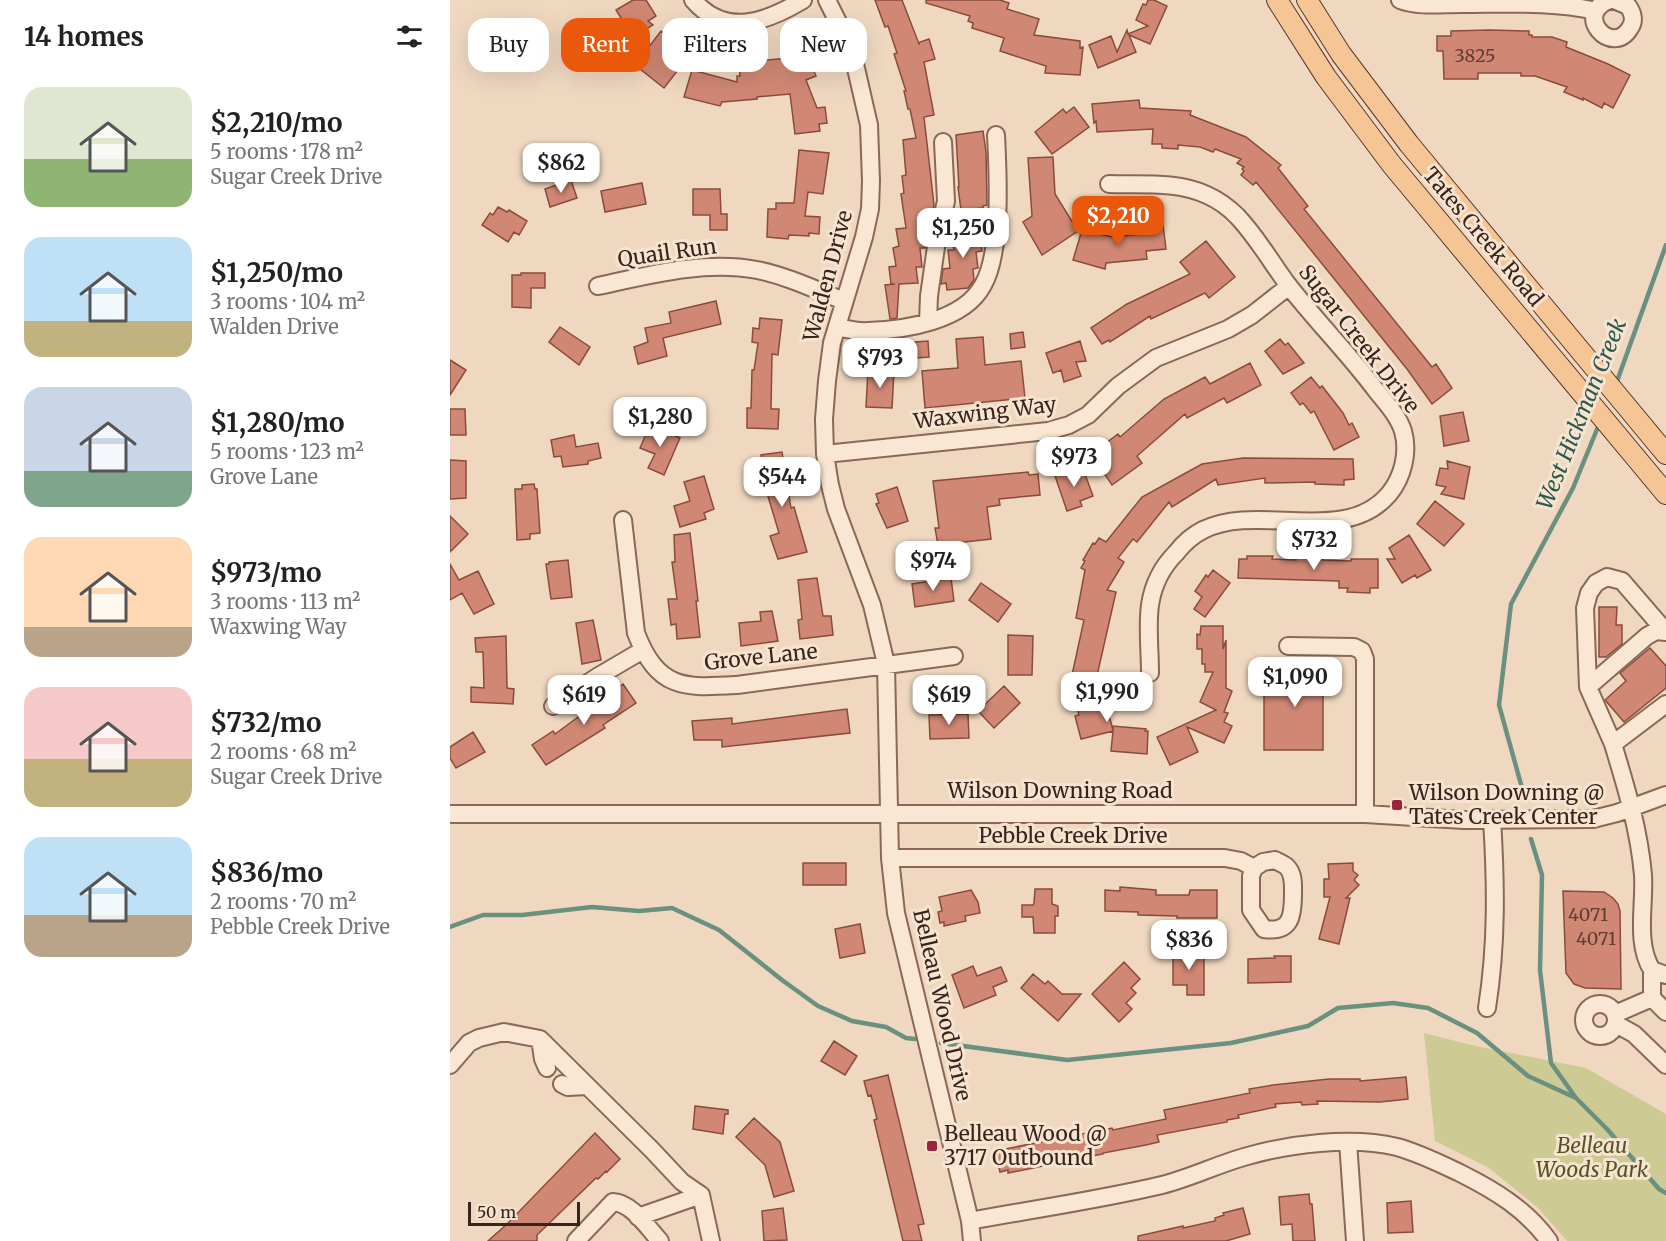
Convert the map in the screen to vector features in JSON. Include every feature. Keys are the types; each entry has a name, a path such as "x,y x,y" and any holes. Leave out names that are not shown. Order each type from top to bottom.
{"main road":[{"name":"Tates Creek Road","path":"1277,0 1326,77 1361,126 1666,494"},
{"name":"Tates Creek Road","path":"1307,0 1341,54 1409,144 1666,454"}],"street":[{"path":"693,0 701,9 723,22 742,24 764,20 803,0"},
{"name":"Walden Drive","path":"827,0 847,40 855,64 868,125 871,154 870,209 855,271 837,327 827,381 824,419 825,454 836,509 872,605 886,664 889,813"},
{"path":"1400,0 1441,4 1570,5 1596,11"},
{"path":"1612,0 1623,2 1632,11 1632,24 1626,34 1613,38 1602,34 1595,24 1596,11 1600,6 1612,0"},
{"path":"837,327 867,331 918,326 957,311 974,299 984,284 991,264 998,218 996,135"},
{"path":"928,322 929,296 937,240 946,201 943,142"},
{"name":"Sugar Creek Drive","path":"1109,184 1177,187 1208,195 1236,216 1289,286 1348,354 1395,414 1402,430 1405,446 1400,479 1388,495 1373,508 1353,518 1222,523 1203,530 1184,544 1167,561 1156,581 1150,605 1150,673"},
{"name":"Quail Run","path":"598,286 675,271 736,267 809,286 844,301"},
{"name":"Waxwing Way","path":"825,454 1048,431 1069,425 1088,415 1118,386 1156,358 1228,329 1251,315 1289,286"},
{"name":"Grove Lane","path":"623,520 636,633 652,664 669,680 678,684 702,687 738,685 954,656"},
{"path":"1666,632 1622,581 1607,577 1596,583 1589,593 1585,608 1587,687 1613,744 1633,808 1643,875 1645,955 1659,973 1652,998 1616,1019 1666,1065"},
{"path":"1587,687 1647,636 1656,631 1666,632"},
{"path":"1288,646 1354,647 1362,651 1365,659 1365,814"},
{"path":"553,706 643,650"},
{"path":"1613,744 1663,707"},
{"name":"Wilson Downing Road","path":"450,814 1365,814 1464,820 1593,819 1633,808 1666,795"},
{"name":"Belleau Wood Drive","path":"889,813 890,858 896,913 970,1221 972,1241"},
{"path":"1487,1008 1494,965 1496,882 1492,819"},
{"name":"Pebble Creek Drive","path":"890,858 1225,858 1241,861 1254,868"},
{"path":"1652,998 1666,1012"},
{"path":"450,1065 470,1043 479,1038 504,1032 540,1039 682,1182 701,1195 711,1241"},
{"path":"540,1039 547,1068"},
{"path":"562,1084 568,1087 587,1086"},
{"path":"1348,1142 1355,1241"},
{"path":"970,1221 1163,1185 1221,1164 1271,1151 1348,1142 1397,1147 1438,1162 1496,1192 1521,1210 1549,1241"},
{"path":"638,1217 701,1195"},
{"path":"576,1241 612,1202 623,1204 638,1217 651,1238"}],"green space":[{"name":"Belleau Woods Park","path":"1424,1033 1471,1045 1586,1068 1666,1114 1666,1241 1567,1241 1538,1208 1489,1168 1435,1141"}],"building":[{"path":"633,0 646,0 656,16 650,20 621,18 616,10"},
{"path":"875,0 902,0 919,44 929,39 935,59 924,62 934,115 924,117 933,212 920,213 926,242 925,248 920,248 922,267 916,267 918,283 899,284 897,318 890,319 885,285 895,284 891,284 889,267 896,266 893,248 899,246 896,229 906,228 901,194 904,193 902,176 906,175 903,140 916,138 904,91 906,91 894,54 897,53 888,26 885,27"},
{"path":"926,0 1000,0 1009,3 1007,9 1039,19 1034,35 1080,41 1080,48 1083,47 1080,75 1045,73 1046,66 1000,51 1004,38 972,28 973,23 968,21 970,16 926,3"},
{"path":"1148,0 1154,0 1167,6 1150,44 1129,35 1136,52 1098,68 1089,45 1111,36 1117,52 1127,30 1128,34 1148,26 1136,20 1143,4 1146,5"},
{"path":"1451,31 1529,31 1532,37 1552,37 1567,42 1566,47 1630,75 1613,108 1604,103 1602,108 1583,98 1583,100 1564,92 1567,87 1535,76 1521,76 1521,73 1478,73 1478,79 1444,79 1443,51 1437,51 1437,36 1451,36"},
{"path":"662,32 662,72 677,72 664,88 644,72 650,72 650,45"},
{"path":"780,59 780,72 814,72 816,76 806,80 817,108 825,107 827,123 819,124 820,131 795,134 790,94 722,102 720,106 684,97 691,72 737,82 740,72 768,72 768,60"},
{"path":"1139,100 1140,108 1191,111 1190,115 1246,137 1281,165 1278,168 1308,206 1304,209 1432,367 1436,364 1452,388 1432,404 1407,369 1256,182 1253,185 1241,175 1244,167 1237,163 1241,159 1215,149 1213,152 1200,147 1178,145 1178,149 1162,148 1162,144 1152,144 1153,129 1097,132 1092,104"},
{"path":"1074,107 1089,127 1052,154 1035,132 1063,109 1066,113"},
{"path":"983,131 986,152 987,205 983,208 961,210 956,135"},
{"path":"799,150 829,153 823,194 808,192 805,216 820,217 819,234 789,235 788,239 767,237 768,209 776,209 776,203 794,203"},
{"path":"1053,157 1055,194 1078,231 1042,255 1023,222 1032,216 1028,158"},
{"path":"571,180 577,198 550,207 545,189"},
{"path":"642,183 646,204 605,212 601,191"},
{"path":"693,189 720,189 721,214 727,214 727,230 710,230 710,215 693,215"},
{"path":"498,207 507,212 509,210 527,221 519,235 514,232 508,242 482,225 490,213 493,215"},
{"path":"1163,225 1166,249 1146,251 1147,259 1106,263 1105,269 1073,260 1082,230 1112,237 1141,234 1141,228"},
{"path":"979,227 982,251 976,252 978,268 973,269 974,280 968,288 947,290 946,283 941,284 943,269 950,268 948,250 954,250 951,233"},
{"path":"1206,241 1235,277 1209,298 1205,293 1151,319 1150,316 1110,342 1109,340 1102,344 1091,328 1127,304 1190,274 1180,262"},
{"path":"521,273 545,273 545,288 531,288 531,308 512,307 512,275 521,275"},
{"path":"716,301 721,324 663,338 667,356 638,364 634,347 648,342 645,328 671,323 669,312"},
{"path":"760,318 782,320 778,355 772,354 771,409 779,409 778,429 747,428 747,408 751,408 752,370 754,370 758,343 752,342 753,328 759,329"},
{"path":"560,327 590,347 579,365 549,342"},
{"path":"1023,332 1025,347 1011,349 1010,334"},
{"path":"983,337 985,365 1021,361 1025,398 925,408 922,371 958,368 956,339"},
{"path":"1280,339 1285,345 1288,343 1304,363 1283,374 1265,351"},
{"path":"928,341 929,357 916,358 915,342"},
{"path":"1080,341 1086,361 1076,362 1081,376 1064,382 1061,370 1053,373 1046,353"},
{"path":"450,360 466,370 450,395"},
{"path":"1250,363 1261,385 1227,403 1224,398 1187,418 1185,414 1137,456 1142,463 1112,485 1091,454 1118,434 1120,437 1164,399 1205,377 1210,384"},
{"path":"868,370 894,371 892,408 866,407"},
{"path":"1311,377 1320,388 1322,386 1343,413 1349,425 1352,423 1359,437 1334,450 1314,411 1311,413 1303,403 1300,405 1291,393"},
{"path":"450,409 465,409 466,435 450,435"},
{"path":"1463,412 1469,441 1444,446 1440,416"},
{"path":"650,425 680,438 664,475 648,468 655,454 640,448"},
{"path":"574,435 576,447 598,443 601,458 588,461 588,464 563,467 561,456 554,457 551,440"},
{"path":"782,452 791,508 794,507 807,552 778,559 770,536 779,533 767,493 761,455"},
{"path":"1243,458 1353,459 1354,479 1344,480 1344,485 1315,484 1315,482 1265,483 1265,478 1218,485 1216,479 1172,507 1169,502 1137,542 1133,539 1118,558 1124,562 1107,590 1116,592 1096,680 1072,675 1084,620 1076,618 1085,570 1081,568 1093,543 1095,544 1099,538 1106,542 1142,497 1202,464"},
{"path":"450,460 466,461 466,498 450,499"},
{"path":"1447,461 1470,467 1464,499 1441,494 1446,487 1436,485 1440,468 1448,469"},
{"path":"1082,466 1093,496 1080,501 1082,506 1067,511 1055,476"},
{"path":"1028,472 1029,475 1038,474 1040,495 999,499 1000,505 987,507 991,539 938,545 935,528 939,528 933,481"},
{"path":"704,476 714,509 704,513 706,519 680,527 674,506 690,501 684,482"},
{"path":"534,484 537,489 540,533 530,534 530,539 517,540 515,489 522,489 522,485"},
{"path":"897,487 908,521 887,528 876,504 879,503 876,494"},
{"path":"1435,501 1464,524 1444,546 1417,524"},
{"path":"450,516 468,534 450,552"},
{"path":"690,533 700,637 677,639 676,624 671,625 668,599 677,599 672,562 675,562 674,535"},
{"path":"1409,535 1431,570 1417,578 1415,575 1402,583 1387,559 1395,559 1389,548"},
{"path":"1247,556 1273,556 1272,559 1296,560 1296,557 1324,557 1323,560 1351,561 1351,559 1378,559 1378,588 1370,588 1370,593 1347,592 1348,588 1339,588 1339,581 1238,578 1239,559 1247,559"},
{"path":"568,560 572,597 551,599 546,564"},
{"path":"450,564 459,580 478,571 494,604 474,614 462,593 450,600"},
{"path":"1213,570 1230,583 1205,617 1194,609 1202,597 1195,591 1206,575 1208,577"},
{"path":"817,578 823,616 831,616 833,635 800,639 798,620 802,619 798,580"},
{"path":"951,578 954,601 915,607 912,584"},
{"path":"981,583 1011,604 998,622 969,600"},
{"path":"1599,607 1617,607 1616,625 1622,625 1622,644 1606,657 1599,657"},
{"path":"772,611 778,641 741,646 739,623 761,621 760,612"},
{"path":"593,620 601,660 582,664 576,623"},
{"path":"1201,626 1223,626 1223,649 1226,640 1226,688 1232,691 1224,712 1228,713 1224,722 1232,726 1224,743 1187,727 1198,752 1170,765 1157,737 1216,710 1200,702 1213,672 1205,672 1205,664 1202,664 1202,649 1197,649 1197,634 1200,635"},
{"path":"1008,635 1033,636 1032,675 1008,675"},
{"path":"506,636 507,688 514,689 513,704 471,702 471,687 484,688 483,652 476,652 475,638"},
{"path":"1650,648 1666,666 1666,688 1624,722 1605,700 1626,681 1620,673"},
{"path":"1276,659 1318,659 1318,691 1323,691 1323,750 1264,750 1264,695 1276,695"},
{"path":"623,684 636,703 603,725 605,728 546,765 532,745 553,731 555,734"},
{"path":"1004,686 1020,703 994,728 978,711"},
{"path":"1101,686 1113,730 1113,726 1146,729 1145,731 1148,731 1147,754 1111,751 1113,731 1081,739 1075,716 1079,715 1073,694"},
{"path":"847,709 850,733 722,747 722,740 694,740 692,721 732,718 732,724"},
{"path":"968,714 969,738 930,739 929,715"},
{"path":"473,732 485,752 456,768 450,758 450,747"},
{"path":"803,863 846,863 846,885 803,885"},
{"path":"1353,863 1353,871 1358,875 1354,880 1359,885 1346,898 1350,898 1339,944 1319,939 1330,897 1324,897 1324,879 1329,879 1328,864"},
{"path":"1120,887 1156,890 1156,895 1189,895 1190,890 1217,890 1217,918 1177,918 1177,916 1138,915 1138,912 1105,911 1105,890 1120,891"},
{"path":"1035,889 1052,889 1052,904 1058,906 1058,916 1055,916 1055,933 1034,933 1033,917 1022,917 1022,905 1033,905"},
{"path":"971,890 978,902 980,913 965,916 966,921 944,926 944,922 940,923 938,912 942,911 939,897"},
{"path":"1563,891 1604,892 1618,904 1621,989 1585,988 1574,984 1566,973"},
{"path":"860,924 865,953 840,958 835,929"},
{"path":"1173,950 1204,951 1204,995 1187,995 1187,985 1173,985"},
{"path":"1274,956 1291,956 1291,982 1248,983 1248,959 1275,958"},
{"path":"1124,962 1140,979 1131,988 1136,993 1126,1003 1132,1009 1119,1022 1092,994"},
{"path":"973,966 977,976 1001,967 1007,981 993,987 996,995 964,1008 952,975"},
{"path":"1033,974 1045,984 1048,981 1062,994 1081,994 1058,1021 1021,988"},
{"path":"834,1041 857,1056 845,1075 821,1061"},
{"path":"888,1075 924,1224 918,1225 922,1241 903,1241 874,1120 877,1119 871,1095 868,1096 864,1081"},
{"path":"1406,1077 1408,1099 1380,1102 1317,1101 1318,1104 1302,1105 1301,1102 1275,1104 1276,1107 1238,1115 1239,1118 1227,1120 1227,1122 1157,1135 1159,1142 1062,1160 1063,1162 1008,1173 1008,1170 1000,1172 995,1151 1166,1119 1164,1110 1250,1093 1249,1089 1329,1079 1360,1079 1360,1081"},
{"path":"695,1106 728,1110 728,1114 725,1114 723,1134 693,1129"},
{"path":"754,1118 780,1142 794,1191 774,1197 765,1165 736,1137"},
{"path":"595,1133 620,1159 607,1172 598,1179 596,1178 537,1235 537,1241 488,1241 507,1224"},
{"path":"1309,1194 1315,1241 1293,1241 1292,1224 1281,1225 1279,1197"},
{"path":"1411,1201 1413,1232 1388,1233 1387,1203"},
{"path":"783,1208 787,1240 764,1241 762,1211"},
{"path":"1243,1208 1250,1234 1226,1241 1138,1241 1138,1236 1215,1221 1215,1218 1224,1215 1223,1213"}],"waterway":[{"name":"West Hickman Creek","path":"1616,384 1666,245"},
{"name":"West Hickman Creek","path":"1528,800 1522,788 1499,705 1511,604 1573,488 1600,422"},
{"name":"West Hickman Creek","path":"1531,839 1542,875 1540,970 1551,1063 1576,1098 1607,1129 1659,1189 1666,1193"},
{"path":"450,927 483,915 522,915 592,907 639,911 672,908 719,930 818,1006 852,1021 886,1027 906,1038 915,1039"},
{"path":"941,1043 1067,1060 1231,1043 1308,1026 1338,1008 1393,1003 1428,1008 1477,1033 1528,1076 1576,1098"}],"place":[{"name":"Wilson Downing @ Tates Creek Center","path":"1397,805"},
{"name":"Belleau Wood @ 3717 Outbound","path":"932,1146"}]}
